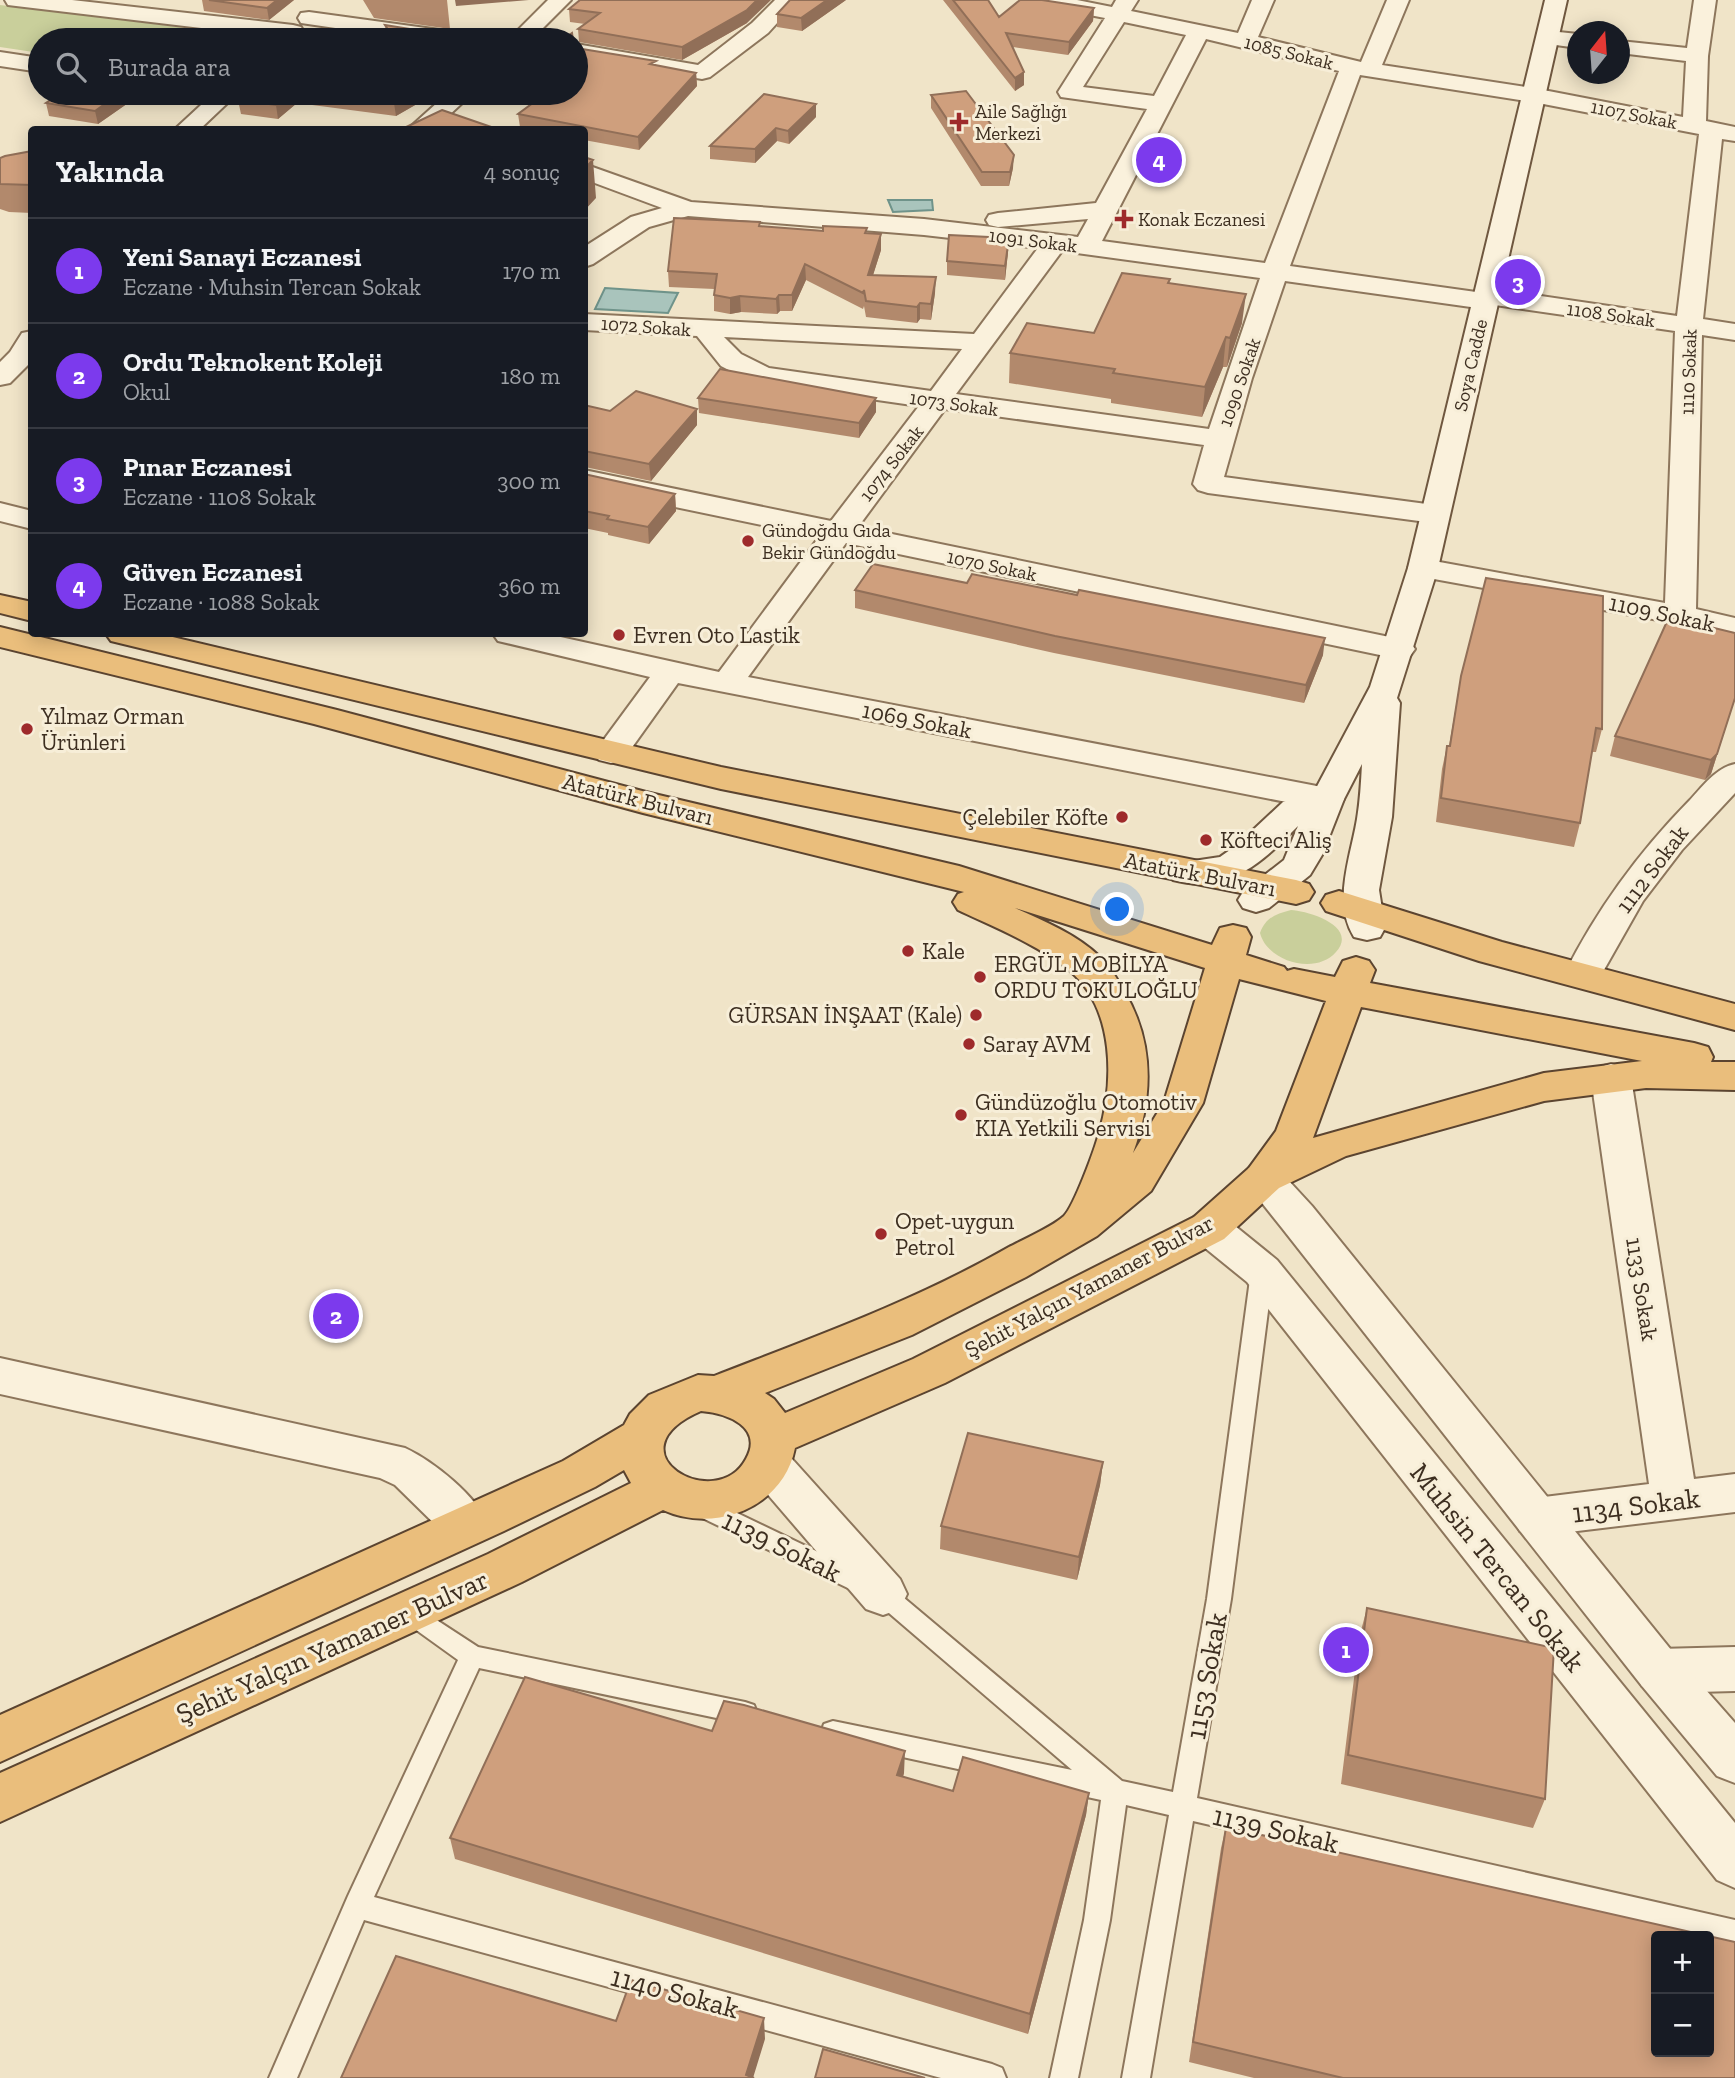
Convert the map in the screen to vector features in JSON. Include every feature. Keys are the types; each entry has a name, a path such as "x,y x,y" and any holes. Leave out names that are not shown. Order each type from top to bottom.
{"highway":[{"path":"0,604 28,611"},
{"name":"Atatürk Bulvarı","path":"0,637 325,717 729,823 959,878 1229,949"},
{"name":"Atatürk Bulvarı","path":"134,637 611,753 1186,872 1274,893"},
{"path":"729,823 961,898 1037,934 1083,962 1100,981 1122,1022 1130,1058 1128,1103 1117,1146 1082,1225"},
{"path":"719,1393 897,1323 1011,1266 1082,1225 1137,1180 1184,1102 1237,916 1274,893 1318,895 1357,914 1735,1017"},
{"path":"1352,981 1367,957 1371,943 1357,914"},
{"path":"1229,949 1239,952 1246,959 1282,979 1352,981 1735,1066"},
{"name":"Şehit Yalçın Yamaner Bulvar","path":"770,1450 1209,1228 1263,1179 1294,1135 1352,981"},
{"path":"1263,1179 1333,1145 1434,1115 1544,1087 1646,1074 1735,1076"},
{"path":"698,1393 719,1393 738,1398 754,1408 766,1421 770,1450 763,1472 748,1487 728,1497 705,1501 672,1493 648,1474 640,1457 641,1438 648,1422 670,1404 698,1393"},
{"name":"Şehit Yalçın Yamaner Bulvar","path":"0,1739 579,1474 641,1438"},
{"name":"Şehit Yalçın Yamaner Bulvar","path":"0,1798 173,1717 672,1493"}],"street":[{"path":"16,0 276,28"},
{"path":"297,28 330,0"},
{"path":"531,28 560,0"},
{"path":"588,53 702,72 760,28 787,0"},
{"name":"1085 Sokak","path":"1046,0 1123,8 1199,32 1361,68 1533,95"},
{"path":"1246,41 1263,0"},
{"name":"1090 Sokak","path":"1398,0 1361,68 1276,273 1219,439 1208,484 1434,514"},
{"name":"Soya Cadde","path":"1274,893 1297,867 1327,799 1385,687 1399,649 1423,568 1556,0"},
{"name":"1110 Sokak","path":"1680,615 1689,325 1713,130 1697,56 1705,0"},
{"path":"1123,8 1069,92 1159,104"},
{"path":"1086,246 1199,32"},
{"path":"1549,38 1567,40"},
{"path":"1630,48 1697,56"},
{"path":"0,59 28,63"},
{"name":"1107 Sokak","path":"1533,95 1713,130"},
{"path":"189,126 213,105"},
{"path":"427,122 448,105"},
{"path":"427,122 461,125"},
{"name":"1091 Sokak","path":"588,172 687,208 924,227 1486,298"},
{"path":"588,256 640,222 687,208"},
{"path":"924,227 1104,210"},
{"name":"1074 Sokak","path":"727,683 836,533 939,401 1055,243"},
{"name":"1108 Sokak","path":"1486,298 1735,332"},
{"name":"1072 Sokak","path":"588,322 982,342"},
{"name":"1073 Sokak","path":"707,330 717,349 748,372 1219,439"},
{"path":"0,377 28,352"},
{"name":"1070 Sokak","path":"588,480 1399,649"},
{"path":"0,512 28,519"},
{"name":"1109 Sokak","path":"1423,568 1680,615 1735,628"},
{"name":"1069 Sokak","path":"522,637 670,672 1327,799"},
{"path":"611,753 670,672"},
{"name":"Soya Cadde","path":"1357,914 1375,817 1385,687"},
{"name":"1112 Sokak","path":"1583,975 1592,954 1645,871 1700,807 1735,774"},
{"path":"1186,872 1201,873 1231,866 1250,853 1295,810 1327,799"},
{"name":"1133 Sokak","path":"1611,1078 1674,1500"},
{"path":"1263,1179 1297,1217 1659,1671 1735,1760"},
{"name":"Muhsin Tercan Sokak","path":"1209,1228 1262,1271 1735,1863"},
{"path":"0,1376 389,1461 411,1472 467,1526"},
{"name":"1139 Sokak","path":"770,1450 883,1594"},
{"name":"1134 Sokak","path":"1536,1517 1735,1493"},
{"path":"1659,1671 1735,1669"}],"lane":[{"name":"1153 Sokak","path":"1136,2078 1219,1599 1262,1271"},
{"name":"1139 Sokak","path":"672,1493 883,1594 1115,1791 1735,1933"},
{"path":"409,1612 472,1657 773,1719"},
{"path":"284,2078 357,1905 472,1657"},
{"path":"814,1728 1115,1791 1097,1920 1064,2078"},
{"name":"1140 Sokak","path":"357,1905 992,2078"}],"green space":[{"path":"0,5 187,28 28,28 28,51 0,47"},
{"path":"1291,910 1319,917 1336,928 1341,935 1341,943 1336,952 1327,959 1305,964 1282,958 1272,951 1264,943 1260,933 1262,928 1272,917"}],"water":[{"path":"888,200 932,200 933,210 893,212"},
{"path":"605,288 678,293 668,313 595,309"}],"building":[{"path":"209,0 277,0 267,8"},
{"path":"580,0 757,0 747,10 682,47 579,28 600,13 569,9"},
{"path":"790,0 827,0 801,18 777,14"},
{"path":"953,0 988,0 999,17 1020,0 1042,0 1094,8 1069,42 1006,33 1024,72 1015,78"},
{"path":"588,50 656,61 650,64 696,73 638,137 518,114 530,105 588,105"},
{"path":"966,91 1014,155 1010,172 982,172 931,95"},
{"path":"764,94 816,104 788,131 776,128 755,149 710,146"},
{"path":"58,105 103,105 95,111"},
{"path":"442,110 488,126 408,126"},
{"path":"28,152 28,185 0,184 0,158"},
{"path":"674,218 760,222 759,226 823,231 823,226 867,228 865,233 881,234 868,275 936,277 931,304 920,303 917,307 866,301 864,290 863,293 805,264 792,295 779,295 776,299 714,295 717,274 668,271"},
{"path":"949,235 1009,238 1005,266 947,261"},
{"path":"1122,273 1170,279 1168,283 1246,294 1230,338 1226,337 1205,387 1113,373 1115,369 1010,353 1027,323 1094,333"},
{"path":"720,369 876,398 859,423 698,398"},
{"path":"636,391 697,409 649,464 588,452 588,406 610,411"},
{"path":"588,475 675,494 648,527 607,519 609,516 588,512"},
{"path":"873,564 967,583 972,574 1077,595 1079,590 1325,638 1306,685 1055,636 855,590"},
{"path":"1486,578 1603,596 1602,729 1596,728 1580,823 1441,798 1447,746 1450,746 1461,676"},
{"path":"1669,617 1735,633 1735,698 1717,754 1711,760 1615,736"},
{"path":"968,1433 1103,1462 1079,1557 941,1526"},
{"path":"1367,1608 1554,1648 1545,1799 1348,1755"},
{"path":"525,1677 712,1731 724,1701 744,1705 905,1751 897,1775 953,1791 963,1757 1089,1793 1030,2014 450,1838"},
{"path":"1226,1827 1686,1931 1651,1931 1651,2057 1714,2057 1714,1937 1735,1942 1735,2078 1343,2078 1193,2042"},
{"path":"396,1956 616,2021 631,1980 764,2018 746,2075 754,2078 341,2078"},
{"path":"823,2049 925,2078 815,2078"}],"place":[{"name":"Aile Sağlığı Merkezi","path":"959,122"},
{"name":"Güven Eczanesi","path":"1159,160"},
{"name":"Konak Eczanesi","path":"1124,219"},
{"name":"Pınar Eczanesi","path":"1518,282"},
{"name":"Gündoğdu Gıda Bekir Gündoğdu","path":"748,541"},
{"name":"Evren Oto Lastik","path":"619,635"},
{"name":"Yılmaz Orman Ürünleri","path":"27,729"},
{"name":"Çelebiler Köfte","path":"1122,817"},
{"name":"Köfteci Aliş","path":"1206,840"},
{"name":"Kale","path":"908,951"},
{"name":"ERGÜL MOBİLYA ORDU TOKULOĞLU","path":"980,977"},
{"name":"GÜRSAN İNŞAAT (Kale)","path":"976,1015"},
{"name":"Saray AVM","path":"969,1044"},
{"name":"Gündüzoğlu Otomotiv KIA Yetkili Servisi","path":"961,1115"},
{"name":"Opet-uygun Petrol","path":"881,1234"},
{"name":"Ordu Teknokent Koleji","path":"336,1316"},
{"name":"Yeni Sanayi Eczanesi","path":"1346,1650"}]}
